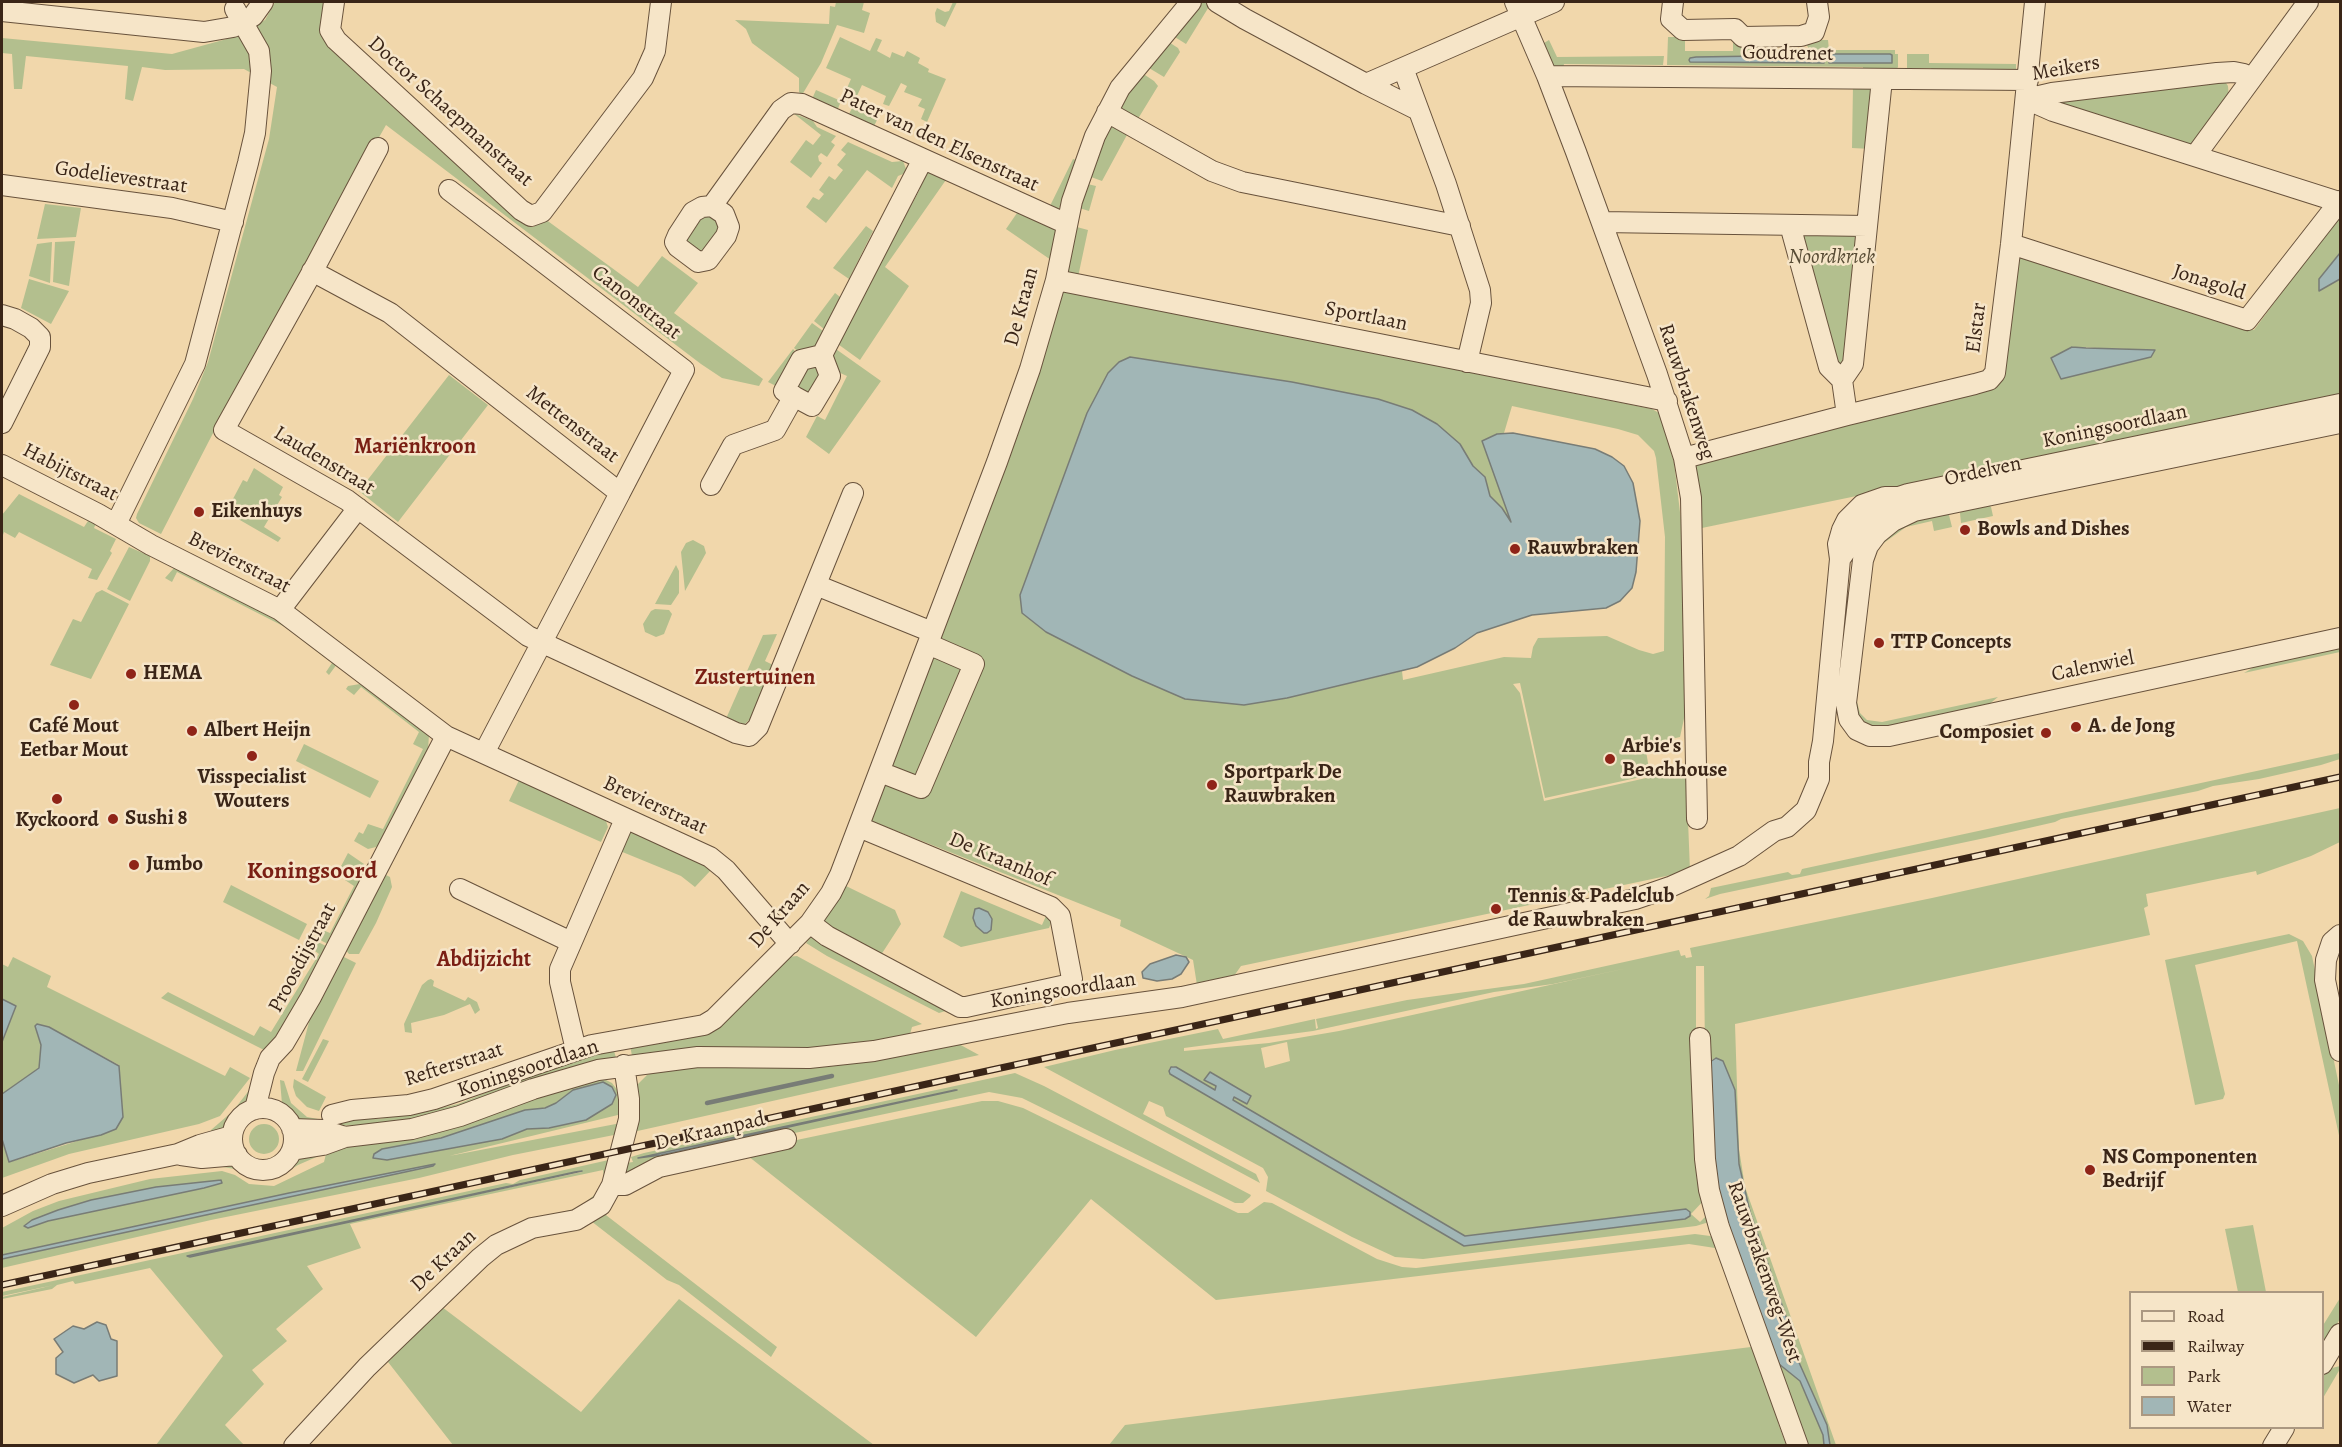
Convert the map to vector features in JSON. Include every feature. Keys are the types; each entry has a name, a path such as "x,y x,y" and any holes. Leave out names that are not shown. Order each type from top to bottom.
{"street":[{"path":"2,11 185,28 240,11 253,16 263,2"},
{"name":"Doctor Schaepmanstraat","path":"334,2 330,30 336,40 531,216 542,212 643,78 655,51 661,2"},
{"name":"De Kraan","path":"693,1027 714,1019 790,944 810,923 831,893 840,875 1030,369 1056,280 1066,224 1076,188 1107,112 1135,68 1191,2"},
{"path":"1217,2 1418,110"},
{"path":"1366,84 1403,68 1518,9 1554,2"},
{"path":"1673,2 1671,19 1683,30 1735,29 1743,37 1801,36 1814,32 1819,16 1816,2"},
{"name":"Elstar","path":"1684,458 1989,380 1995,373 2011,244 2035,2"},
{"path":"2194,156 2308,2"},
{"name":"Rauwbrakenweg","path":"1518,9 1547,76 1602,222 1667,401 1684,458 1691,498 1697,819"},
{"path":"116,524 195,364 255,133 261,71 259,51 240,11"},
{"path":"1403,68 1460,226 1480,290 1481,303 1467,362"},
{"name":"Meikers","path":"2027,90 2052,93 2234,72 2244,74 2251,79"},
{"name":"Goudrenet","path":"1547,76 1882,79 2027,90"},
{"path":"1842,380 1853,364 1882,79"},
{"name":"Meikers","path":"2027,90 2053,111 2340,202"},
{"name":"Pater van den Elsenstraat","path":"712,206 781,110 791,103 802,104 1066,224"},
{"path":"1107,112 1212,171 1242,182 1460,226"},
{"name":"Laudenstraat","path":"378,148 224,430 287,464 358,508 528,636 736,733 749,736 758,727 816,585"},
{"path":"822,355 801,360 784,391 812,406 830,376 822,355 923,159"},
{"name":"Godelievestraat","path":"2,184 172,207 233,222"},
{"name":"Canonstraat","path":"449,190 684,370 620,493"},
{"name":"Jonagold","path":"2011,244 2247,320 2340,202"},
{"path":"513,238 531,216"},
{"path":"1602,222 1867,226"},
{"path":"1790,225 1829,367 1842,380 1847,415"},
{"name":"Mettenstraat","path":"312,272 390,313 620,493 484,753"},
{"name":"Sportlaan","path":"1056,280 1667,401"},
{"path":"2,315 31,328 40,337 40,347 2,423"},
{"path":"711,485 733,445 775,430 794,396"},
{"name":"Koningsoordlaan","path":"292,1150 345,1137 412,1128 460,1116 575,1075 624,1065 698,1057 758,1059 837,1056 937,1040 1068,1013 1182,997 1635,899 1703,873 1739,855 1774,831 1819,762 1823,741 1840,559 1866,521 1899,497 2340,404"},
{"name":"Ordelven","path":"1857,730 1849,719 1846,703 1859,578 1868,546 1877,534 1893,521 1914,511 2340,423"},
{"name":"Habijtstraat","path":"2,465 116,524"},
{"path":"853,493 816,585 930,638 974,664 921,788 880,772"},
{"path":"280,610 358,508"},
{"name":"Brevierstraat","path":"116,524 151,545 280,610 446,736 719,863 790,944"},
{"name":"Calenwiel","path":"1857,730 1870,736 1890,736 2340,638"},
{"name":"Proosdijstraat","path":"264,1109 282,1060 284,1043 336,950 446,736"},
{"path":"576,1050 560,982 560,969 626,819"},
{"name":"De Kraanhof","path":"810,923 827,936 960,1006 966,1007 1066,985 1072,979 1060,916 1051,907 859,827"},
{"path":"460,889 571,942"},
{"path":"2340,935 2332,942 2326,960 2325,980 2340,1051"},
{"name":"Refterstraat","path":"332,1115 352,1110 409,1105 434,1099 592,1045 693,1027"},
{"name":"Rauwbrakenweg-West","path":"1700,1038 1704,1159 1709,1190 1719,1227 1798,1446"},
{"name":"De Kraan","path":"294,1446 368,1367 496,1245 524,1232 576,1220 588,1215 601,1205 612,1185 628,1119 629,1099 624,1065"},
{"path":"264,1109 285,1117 292,1128 294,1139 292,1150 286,1160 277,1167 266,1170 255,1169 244,1164 234,1146 236,1124 244,1114 264,1109"},
{"name":"Koningsoordlaan","path":"292,1128 323,1130 345,1137"},
{"name":"De Kraanpad","path":"612,1185 625,1185 660,1167 786,1139"},
{"path":"2,1206 52,1184 88,1173 178,1154 202,1158 234,1146"},
{"path":"2324,1361 2340,1334"},
{"path":"2273,1446 2283,1429"}],"green space":[{"path":"275,2 330,2 326,31 511,213 527,226 533,227 545,219 638,287 662,256 698,283 674,313 763,379 759,386 722,378 701,364 386,125 226,408 161,534 139,523 136,518 137,514 193,399 208,362 269,139 277,87 244,69 165,70 142,67 133,101 125,99 128,66 26,56 22,89 14,89 12,54 2,53 2,38 172,54 234,37 265,20"},
{"path":"836,2 864,2 862,10 870,13 864,33 837,25 821,63 802,95 799,92 799,78 752,43 746,29 735,20 829,24 830,6 835,7"},
{"path":"953,2 957,2 945,27 936,22 937,8 945,12 949,11"},
{"path":"1206,2 1210,5 1186,44 1170,34 1200,3"},
{"path":"1733,36 1749,49 1809,49 1804,40 1828,40 1829,50 1895,50 1895,54 1898,54 1898,67 1894,73 1863,73 1863,67 1667,65 1668,37 1685,37 1685,51 1733,51"},
{"path":"840,37 870,51 876,38 882,40 877,51 890,58 892,52 904,57 907,51 920,58 918,63 929,69 928,72 946,79 927,122 921,119 925,109 918,106 922,99 904,92 907,86 901,83 889,106 883,104 886,96 862,85 855,100 844,95 851,79 826,68"},
{"path":"1164,39 1178,48 1180,52 1164,77 1144,65"},
{"path":"1549,40 1557,57 1664,56 1663,65 1564,64 1563,69 1555,69 1545,57 1549,54 1544,43"},
{"path":"1907,54 1929,54 1929,63 2016,64 2016,73 1932,73 1931,68 1907,68"},
{"path":"1139,71 1158,86 1136,122 1120,110"},
{"path":"2224,80 2228,86 2229,100 2190,146 2058,103 2058,100"},
{"path":"1853,85 1871,85 1871,149 1852,148"},
{"path":"816,90 841,101 837,111 812,99"},
{"path":"853,106 878,118 873,128 848,116"},
{"path":"793,113 813,121 817,127 836,136 831,142 835,145 827,157 821,153 818,156 822,163 811,178 790,162 806,140 813,145 821,135"},
{"path":"1113,125 1128,133 1102,181 1091,177 1104,141 1100,138 1108,126"},
{"path":"848,142 892,162 903,161 906,169 898,176 892,188 867,170 826,223 806,207 813,197 819,200 824,194 819,190 829,176 835,180 843,170 837,165 846,154 841,150"},
{"path":"1073,159 1076,160 1063,203 1058,209 1049,208"},
{"path":"929,171 948,177 885,267 909,286 860,360 835,342 870,274 892,241 920,189 918,181"},
{"path":"1083,183 1096,186 1089,211 1076,207"},
{"path":"45,204 81,208 76,237 37,239"},
{"path":"710,213 722,225 703,254 687,246 683,236 698,216"},
{"path":"1017,213 1034,220 1038,218 1057,230 1051,260 1006,229"},
{"path":"2340,214 2340,253 2319,279 2319,291 2340,279 2340,396 1697,529 1691,462 1988,389 2013,260 2026,253 2254,330","holes":["2072,347 2155,350 2061,379 2051,358"]},
{"path":"866,226 873,231 849,279 833,268"},
{"path":"1073,226 1088,230 1078,277 1066,270"},
{"name":"Noordkriek","path":"1808,231 1857,233 1849,361 1837,367 1801,241"},
{"path":"75,241 69,286 53,282 55,242"},
{"path":"52,242 50,283 29,276 37,244"},
{"path":"29,279 69,291 51,324 21,308"},
{"name":"Sportpark De Rauwbraken","path":"1062,291 1652,409 1659,413 1674,462 1682,529 1685,714 1680,737 1645,745 1650,775 1545,798 1520,683 1513,684 1520,693 1544,801 1686,769 1690,871 1241,966 1234,976 1225,980 1197,985 1193,960 1120,926 1121,920 869,820","holes":["1130,357 1292,382 1378,399 1412,410 1460,444 1473,466 1485,477 1490,496 1502,508 1514,526 1497,434 1504,433 1512,406 1638,435 1654,451 1656,458 1665,537 1664,651 1653,654 1607,636 1538,638 1531,658 1504,657 1403,680 1402,671 1287,698 1244,705 1185,699 1132,676 1046,632 1022,613 1020,595 1087,414 1108,373 1119,362"]},
{"path":"835,293 844,300 842,304 835,307 824,329 814,321"},
{"path":"812,323 823,331 823,341 820,346 799,352 794,348"},
{"path":"833,347 881,381 829,454 806,437 817,416 825,420 847,376 838,372 831,359"},
{"path":"793,349 795,351 776,386 768,382"},
{"path":"812,366 819,370 821,375 814,393 798,393 797,380 802,370"},
{"path":"449,375 488,405 398,522 359,491"},
{"path":"254,468 283,487 279,495 282,497 264,527 281,538 278,542 226,512 243,480 247,482"},
{"path":"19,494 84,527 90,518 97,521 94,528 116,539 110,551 112,553 97,580 88,578 92,569 19,532 15,538 4,532 2,538 2,515"},
{"path":"1986,503 1991,507 1993,516 1961,523 1960,513 1963,508 1978,505 1979,509 1980,504"},
{"path":"1945,512 1949,515 1952,527 1934,531 1932,521 1906,527 1881,545 1871,562 1856,698 1860,713 1867,720 1882,722 1998,697 1987,706 1884,730 1865,726 1853,711 1870,554 1897,526"},
{"path":"693,540 704,546 706,553 685,591 681,552 686,543"},
{"path":"129,547 150,556 150,561 130,601 107,589"},
{"path":"676,565 679,571 679,593 671,605 655,604"},
{"path":"181,567 280,617 337,664 329,675 326,672 332,663 285,627 177,572 172,582 165,578 174,568"},
{"path":"102,590 129,604 91,679 50,665 73,619 81,622 96,593"},
{"path":"669,610 672,614 664,634 656,637 645,632 643,624 651,611"},
{"path":"777,634 765,661 775,666 752,717 744,725 735,726 725,721 763,635"},
{"path":"2340,647 2340,652 2244,673 2256,666"},
{"path":"360,684 369,686 429,734 428,751 381,843 368,849 354,841 359,832 363,834 368,824 383,829 423,749 413,744 419,732 361,687 354,695 346,689 348,686"},
{"path":"304,744 379,781 370,798 296,761"},
{"path":"2340,753 2340,759 2321,765 2061,819 1985,838 1705,899 1709,896 1711,888 1788,872 1792,875 1800,874 1802,869"},
{"path":"520,778 606,821 608,827 601,842 509,801"},
{"path":"2340,808 2340,842 2311,856 2257,875 2256,871 2146,894 2148,906 2144,908 2150,935 1735,1024 1739,1149 1745,1187 1836,1445 1830,1445 1825,1420 1797,1358 1794,1340 1750,1212 1739,1164 1734,1090 1723,1061 1716,1058 1709,1064 1709,1097 1713,1164 1721,1210 1779,1364 1800,1381 1823,1435 1824,1445 1803,1445 1714,1197 1706,1137 1704,966 1696,966 1696,1080 1699,1154 1706,1198 1691,1214 1700,1222 1710,1212 1711,1218 1709,1222 1696,1226 1423,1259 1395,1257 1266,1191 1268,1177 1263,1168 1166,1116 1163,1107 1149,1101 1143,1114 1256,1174 1260,1183 1044,1067 1218,1029 1223,1039 1315,1019 1316,1029 1318,1028 1316,1019 1407,1000 1524,984 1679,950 1681,956 1692,957 1690,948 1932,898","holes":["1632,967 1339,1031 1269,1043 1184,1051 1184,1048 1313,1031 1494,992 1553,984","1287,1042 1290,1061 1265,1068 1261,1048","1173,1066 1215,1090 1216,1086 1205,1080 1211,1072 1251,1097 1247,1104 1234,1097 1233,1100 1465,1236 1686,1209 1690,1212 1690,1216 1685,1219 1464,1246 1170,1074 1169,1069"]},
{"path":"633,824 689,852 711,870 695,887 681,876 620,851"},
{"path":"348,853 364,864 367,873 332,946 316,938 320,929 330,933 354,886 338,872"},
{"path":"386,875 390,877 392,887 376,923 359,954 349,954 345,949 379,880"},
{"path":"231,885 307,924 299,940 223,902"},
{"path":"844,885 895,910 901,924 879,958 821,922"},
{"path":"961,891 1042,925 1046,916 1050,918 1051,923 1049,928 961,947 943,937"},
{"path":"814,933 955,1008 939,1013 827,956 806,943"},
{"path":"2289,934 2303,941 2312,956 2340,1090 2340,1140 2297,941 2195,965 2225,1094 2223,1099 2195,1105 2165,960"},
{"path":"314,940 330,948 314,978 266,1051 161,998 168,992 254,1036 260,1026 271,1032 319,954 311,948"},
{"path":"342,956 356,963 303,1071 296,1071 312,1011"},
{"path":"797,956 922,1024 912,1027 909,1038 834,1048 683,1050 632,1056 630,1045 634,1044 635,1048 682,1039 788,957"},
{"path":"13,957 51,976 47,987 225,1076 230,1067 250,1078 220,1116 199,1124 69,1154 2,1178 2,1139 10,1162 116,1129 119,1065 49,1027 37,1024 35,1026 41,1045 39,1068 2,1094 2,1042 15,1006 2,999 2,964 8,967"},
{"path":"431,979 434,981 433,986 465,1001 468,997 477,1002 480,1010 475,1014 470,1004 444,1015 411,1023 412,1033 405,1032 404,1024 422,985"},
{"path":"323,1039 329,1041 308,1082 302,1079"},
{"path":"957,1043 979,1055 633,1132 638,1084 647,1075 664,1069"},
{"path":"613,1047 616,1058 585,1065 471,1104 407,1121 374,1125 325,1126 357,1115 358,1119 378,1119 458,1104 515,1081 583,1058 609,1052 609,1048"},
{"path":"1015,1073 1251,1195 1250,1197 1243,1203 1235,1203 1022,1098 989,1092 662,1161 626,1179 621,1173 626,1163 633,1162 631,1157 644,1153"},
{"path":"602,1078 612,1083 618,1091 622,1114 449,1156 621,1123 619,1134 513,1155 419,1178 211,1220 2,1268 2,1259 435,1165 289,1193 2,1255 2,1228 33,1211 59,1201 150,1179 222,1171 235,1175 249,1184 274,1186 324,1162 327,1150 381,1142","holes":["602,1082 612,1087 611,1104 586,1120 549,1128 527,1129 502,1139 387,1160 373,1158 382,1149 441,1138 525,1110 545,1108 573,1090"]},
{"path":"294,1079 326,1097 319,1111 307,1107 296,1096 293,1087"},
{"path":"280,1080 284,1081 291,1103 307,1117 318,1119 319,1126 296,1120 289,1113 282,1104"},
{"path":"254,1084 247,1107 231,1123 212,1135 211,1130 233,1111"},
{"path":"982,1101 998,1101 1023,1108 1238,1213 1248,1213 1264,1202 1272,1203 1377,1259 1402,1267 1416,1268 1695,1234 1710,1236 1720,1241 1794,1445 1791,1445 1782,1422 1778,1423 1786,1445 1109,1445 1125,1425 1751,1347 1775,1409 1778,1408 1723,1257 1719,1258 1715,1248 1689,1244 1216,1300 1091,1199 976,1337 748,1156 672,1172 656,1177 635,1190 633,1187 667,1170 758,1151 761,1153 774,1150 792,1141"},
{"path":"264,1124 275,1128 279,1139 275,1150 264,1154 253,1150 249,1139 253,1128"},
{"path":"321,1155 277,1178 266,1180 254,1178 235,1169 217,1166 229,1161 249,1171 261,1174 272,1173 284,1168 299,1156"},
{"path":"613,1159 603,1188 586,1207 490,1238 523,1222 578,1208 597,1193 604,1178 603,1170 350,1224 361,1248 307,1266 323,1289 276,1329 287,1341 252,1370 264,1384 225,1425 244,1445 156,1445 223,1356 150,1268 75,1284 73,1281 57,1285 52,1289 2,1299 2,1297 54,1285 2,1296 2,1292 506,1183 513,1184 520,1180","holes":["581,1171 582,1172 265,1239"]},
{"path":"602,1212 777,1347 771,1357 679,1285 667,1280 591,1221"},
{"path":"2253,1225 2266,1291 2238,1291 2225,1229"},
{"path":"2340,1298 2340,1319 2324,1346 2324,1324"},
{"path":"679,1299 874,1445 453,1445 388,1362 442,1307 581,1412"},
{"path":"2340,1366 2324,1396 2324,1375 2328,1369"}],"water":[{"path":"1828,54 1890,54 1892,63 1829,63"},
{"path":"1823,55 1824,63 1690,62 1689,60 1696,57"},
{"path":"2340,253 2340,279 2319,291 2319,279"},
{"path":"2072,347 2155,350 2151,357 2061,379 2051,358"},
{"path":"1130,357 1292,382 1378,399 1412,410 1437,424 1460,444 1473,466 1485,477 1490,496 1511,522 1482,441 1497,434 1513,433 1595,449 1624,466 1633,483 1640,521 1636,572 1632,588 1620,601 1606,608 1532,615 1477,633 1455,648 1417,667 1287,698 1244,705 1185,699 1132,676 1046,632 1022,613 1020,595 1087,413 1108,373 1119,362"},
{"path":"979,908 988,912 992,919 991,930 987,933 976,926 973,918 975,909"},
{"path":"1176,955 1186,957 1189,962 1181,974 1172,979 1157,981 1143,978 1142,972 1150,964"},
{"path":"2,999 16,1006 2,1042"},
{"path":"37,1024 49,1027 119,1066 123,1117 116,1129 101,1135 66,1143 9,1162 2,1139 2,1094 39,1068 41,1045 35,1026"},
{"path":"1716,1058 1723,1061 1735,1090 1739,1164 1750,1212 1794,1340 1797,1358 1827,1425 1830,1445 1824,1445 1823,1435 1800,1381 1779,1364 1727,1228 1713,1164 1710,1062"},
{"path":"1171,1067 1176,1067 1215,1090 1216,1086 1204,1080 1210,1072 1251,1096 1247,1104 1234,1097 1233,1100 1465,1236 1686,1209 1690,1212 1690,1216 1685,1219 1464,1246 1170,1074"},
{"path":"603,1082 612,1087 616,1095 612,1104 586,1120 549,1128 527,1129 502,1139 387,1160 373,1158 374,1154 382,1149 441,1138 525,1110 545,1108 573,1090"},
{"path":"957,1090 661,1155 638,1158"},
{"path":"435,1164 433,1166 2,1259 2,1255"},
{"path":"582,1171 190,1257 187,1256 575,1172"},
{"path":"221,1180 222,1183 204,1188 48,1221 28,1228 24,1226 32,1220 91,1200 156,1187"},
{"path":"97,1322 106,1325 111,1339 117,1341 117,1376 99,1381 93,1375 74,1383 56,1374 56,1358 63,1352 54,1339 73,1326 84,1329"}],"waterway":[{"path":"707,1103 832,1076"}],"railway":[{"path":"2,1285 2340,777"}],"place":[{"name":"Eikenhuys","path":"199,512"},
{"name":"Bowls and Dishes","path":"1965,530"},
{"name":"Rauwbraken","path":"1515,549"},
{"name":"TTP Concepts","path":"1879,643"},
{"name":"HEMA","path":"131,674"},
{"name":"Café Mout Eetbar Mout","path":"74,705"},
{"name":"A. de Jong","path":"2076,727"},
{"name":"Albert Heijn","path":"192,731"},
{"name":"Composiet","path":"2046,733"},
{"name":"Visspecialist Wouters","path":"252,756"},
{"name":"Arbie's Beachhouse","path":"1610,759"},
{"name":"Sportpark De Rauwbraken","path":"1212,785"},
{"name":"Kyckoord","path":"57,799"},
{"name":"Sushi 8","path":"113,819"},
{"name":"Jumbo","path":"134,865"},
{"name":"Tennis & Padelclub de Rauwbraken","path":"1496,909"},
{"name":"NS Componenten Bedrijf","path":"2090,1170"}],"district":[{"name":"Mariënkroon","path":"415,448"},
{"name":"Zustertuinen","path":"755,679"},
{"name":"Koningsoord","path":"312,872"},
{"name":"Abdijzicht","path":"484,961"}]}
